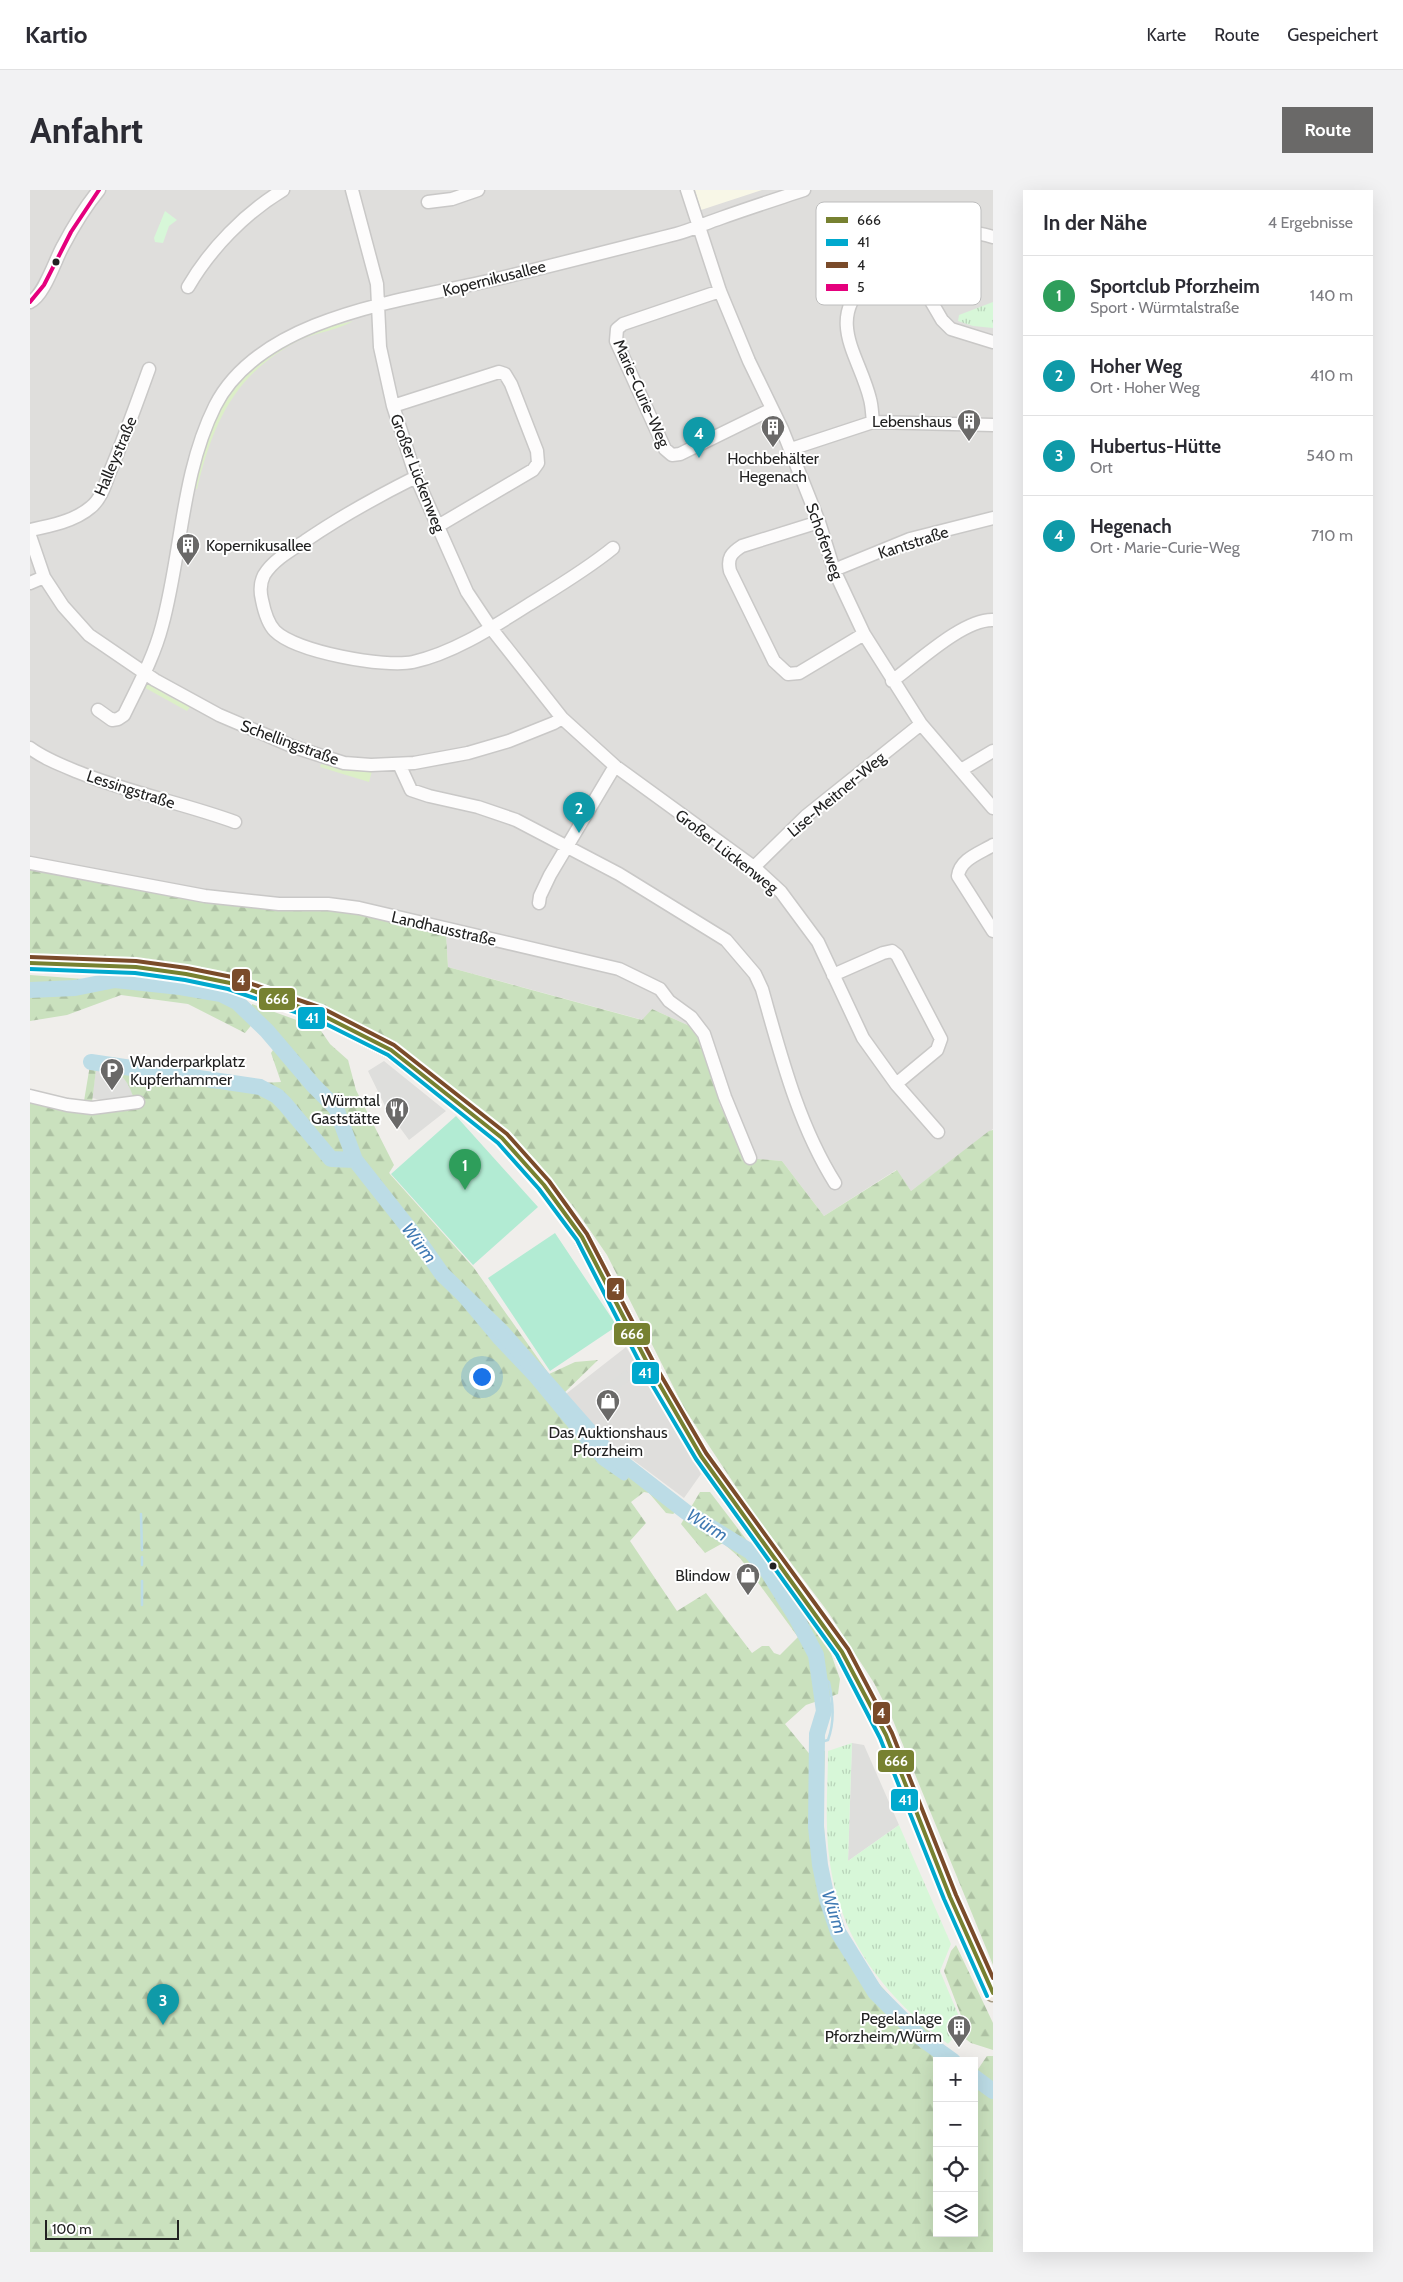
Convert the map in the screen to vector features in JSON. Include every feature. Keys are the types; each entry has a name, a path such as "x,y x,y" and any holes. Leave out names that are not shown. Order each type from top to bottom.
{"main road":[{"path":"30,963 136,967 186,974 230,983 320,1014 391,1050 502,1138 544,1185 582,1237 650,1368 701,1456 842,1652 886,1735 954,1906 993,1993"}],"street":[{"path":"30,302 42,290 66,240 99,190"},
{"path":"188,287 209,254 254,211 283,190"},
{"name":"Großer Lückenweg","path":"352,190 377,284 380,347 394,406 416,477 467,592 490,628 562,718 615,766 754,867 781,892 818,942 863,1038 896,1084 938,1132"},
{"path":"428,202 452,199 478,190"},
{"name":"Schoferweg","path":"687,190 720,291 749,361 791,450 819,522 834,570 864,634 892,682 921,724 993,808"},
{"name":"Kopernikusallee","path":"144,672 162,626 183,526 193,462 201,436 217,403 236,376 247,365 274,346 315,326 378,305 490,280 678,233 804,190"},
{"name":"Marie-Curie-Weg","path":"720,291 622,324 617,329 615,335 620,350 664,449 672,454 680,454 772,409"},
{"path":"850,305 846,316 848,340 870,399 873,422"},
{"path":"933,305 942,320 951,329 993,342"},
{"name":"Halleystraße","path":"30,530 53,526 79,514 91,507 100,495 125,439 149,369"},
{"path":"394,406 482,376 500,372 505,374 511,384 537,451 538,462 533,470 438,526"},
{"path":"791,450 873,422 993,425"},
{"path":"416,477 337,520 297,546 272,566 264,575 260,594 268,619 275,631 288,640 341,656 397,664 431,657 490,628 574,576 612,548"},
{"name":"Kantstraße","path":"834,570 910,539 993,518"},
{"path":"819,522 742,546 732,552 729,559 730,571 774,661 788,674 800,674 864,634"},
{"name":"Schellingstraße","path":"30,536 44,577 63,606 89,635 144,672 219,715 294,747 344,763 371,765 400,764 468,753 509,741 562,718"},
{"path":"30,583 44,577"},
{"path":"892,682 964,627 993,620"},
{"path":"98,710 112,720 118,720 124,715 144,672"},
{"name":"Lise-Meitner-Weg","path":"754,867 806,816 921,724"},
{"name":"Lessingstraße","path":"30,748 56,763 111,786 206,811 235,822"},
{"path":"961,770 993,751"},
{"path":"400,764 411,790 478,807 516,820 619,874 726,940 755,974 762,989 791,1090 817,1155 835,1183"},
{"path":"539,903 540,896 550,875 615,766"},
{"path":"993,845 966,861 959,868 958,876 993,931"},
{"name":"Landhausstraße","path":"30,863 205,896 259,902 328,904 359,908 619,969 660,989 669,1001 691,1017 704,1034 725,1097 750,1158"},
{"path":"833,975 883,953 892,951 897,955 942,1039 937,1050 896,1084"},
{"path":"30,1096 67,1105 92,1108 138,1102"}],"shaded area":[{"path":"30,190 993,190 993,1129 911,1191 896,1170 824,1216 782,1161 746,1158 720,1105 710,1062 692,1027 652,1009 643,1020 448,967 446,934 30,865"},
{"path":"695,190 762,190 701,210"},
{"path":"384,1061 446,1111 409,1140 387,1110 368,1071"},
{"name":"Wanderparkplatz Kupferhammer","path":"108,1069 123,1077 129,1083 134,1099 101,1100 92,1098 96,1070"},
{"path":"626,1347 678,1430 701,1474 684,1498 601,1436 562,1397"},
{"path":"625,1370 634,1377 605,1399 599,1391"},
{"path":"852,1743 864,1745 899,1825 848,1861"}],"green space":[{"path":"165,211 177,220 169,226 163,243 155,242 154,238"},
{"path":"993,302 993,328 973,326 958,321 959,315"},
{"path":"353,321 300,340 278,353 243,384 219,421 203,465 197,489 193,488 205,444 214,423 224,404 250,371 268,357 306,334"},
{"path":"143,680 190,707 187,711 140,685"},
{"path":"321,764 372,771 369,782 320,767"},
{"path":"30,865 279,906 361,912 446,934 448,967 642,1020 652,1009 692,1027 710,1062 720,1105 746,1158 782,1161 824,1216 897,1170 911,1191 989,1131 993,1130 993,1965 892,1718 874,1683 828,1612 752,1511 684,1408 607,1255 576,1210 535,1159 500,1125 398,1044 302,998 168,962 30,958"},
{"path":"30,975 98,980 98,982 67,988 30,989"},
{"path":"113,983 173,988 205,994 231,1003 254,1022 245,1033 188,1004 121,995 67,1015 30,1021 30,994 82,993 103,988"},
{"path":"252,1004 319,1028 330,1044 348,1060 356,1090 394,1165 389,1173 474,1268 549,1374 575,1362 598,1360 561,1396 600,1438 683,1507 673,1514 666,1513 649,1493 644,1492 631,1502 646,1523 630,1541 677,1611 706,1593 752,1653 762,1646 769,1646 774,1653 780,1655 798,1637 740,1558 723,1543 705,1553 681,1524 700,1492 710,1492 829,1648 840,1679 838,1694 806,1705 785,1724 812,1757 820,1751 825,1751 825,1845 835,1903 846,1931 861,1959 881,1986 901,2008 933,2034 946,2049 948,2057 933,2057 933,2237 978,2237 978,2069 987,2056 993,2056 993,2252 30,2252 30,1099 93,1110 134,1099 125,1080 116,1072 96,1070 92,1102 84,1101 91,1059 98,1057 261,1083 281,1082 271,1053 279,1041 252,1009"},
{"path":"456,1116 538,1207 473,1265 391,1174"},
{"path":"555,1233 617,1326 550,1371 488,1278"},
{"path":"852,1743 848,1861 899,1825 951,1944 940,1971 963,2026 948,2044 898,2000 877,1976 860,1950 846,1923 836,1893 830,1861 827,1827 828,1751"},
{"path":"956,1945 993,2023 993,2050 971,2043 959,2034 965,2026 944,1971 951,1951"}],"waterway":[{"name":"Würm","path":"30,990 75,988 115,980 180,987 221,994 237,1002 267,1031 313,1085 336,1108 355,1160 419,1241 442,1274 501,1331 606,1450 686,1512 751,1552 768,1572 796,1617 816,1655 824,1711 817,1734 816,1827 820,1865 827,1899 838,1932 875,1992 921,2038 947,2057"},
{"name":"Würm","path":"91,1062 260,1087 277,1096 285,1104 331,1159 355,1160"},
{"path":"442,1274 498,1341 533,1378 601,1460 624,1476"},
{"path":"141,1514 142,1550"},
{"path":"142,1557 142,1565"},
{"path":"142,1581 142,1605"},
{"path":"817,1743 828,1740 832,1719 829,1682 819,1675"},
{"name":"Würm","path":"978,2080 993,2091"}],"transit line":[{"name":"5","path":"30,302 44,285 71,232 99,190"},
{"name":"4","path":"30,957 136,961 187,968 232,977 322,1008 394,1045 507,1134 549,1181 587,1234 655,1365 706,1453 848,1649 892,1733 956,1895 993,1978"},
{"name":"666","path":"30,963 136,967 186,974 230,983 320,1014 391,1050 502,1138 544,1185 582,1237 650,1368 701,1456 842,1652 886,1735 950,1897 993,1993"},
{"name":"41","path":"30,969 135,973 185,980 228,989 318,1020 388,1055 498,1143 539,1189 577,1240 644,1371 696,1459 837,1655 880,1738 944,1899 987,1996"}],"place":[{"name":"Lebenshaus","path":"969,442"},
{"name":"Hochbehälter Hegenach","path":"773,448"},
{"name":"Hegenach","path":"699,458"},
{"name":"Kopernikusallee","path":"188,566"},
{"name":"Hoher Weg","path":"579,833"},
{"name":"Wanderparkplatz Kupferhammer","path":"112,1091"},
{"name":"Würmtal Gaststätte","path":"397,1130"},
{"name":"Sportclub Pforzheim","path":"465,1190"},
{"name":"Das Auktionshaus Pforzheim","path":"608,1422"},
{"name":"Blindow","path":"748,1596"},
{"name":"Hubertus-Hütte","path":"163,2025"},
{"name":"Pegelanlage Pforzheim/Würm","path":"959,2048"}]}
